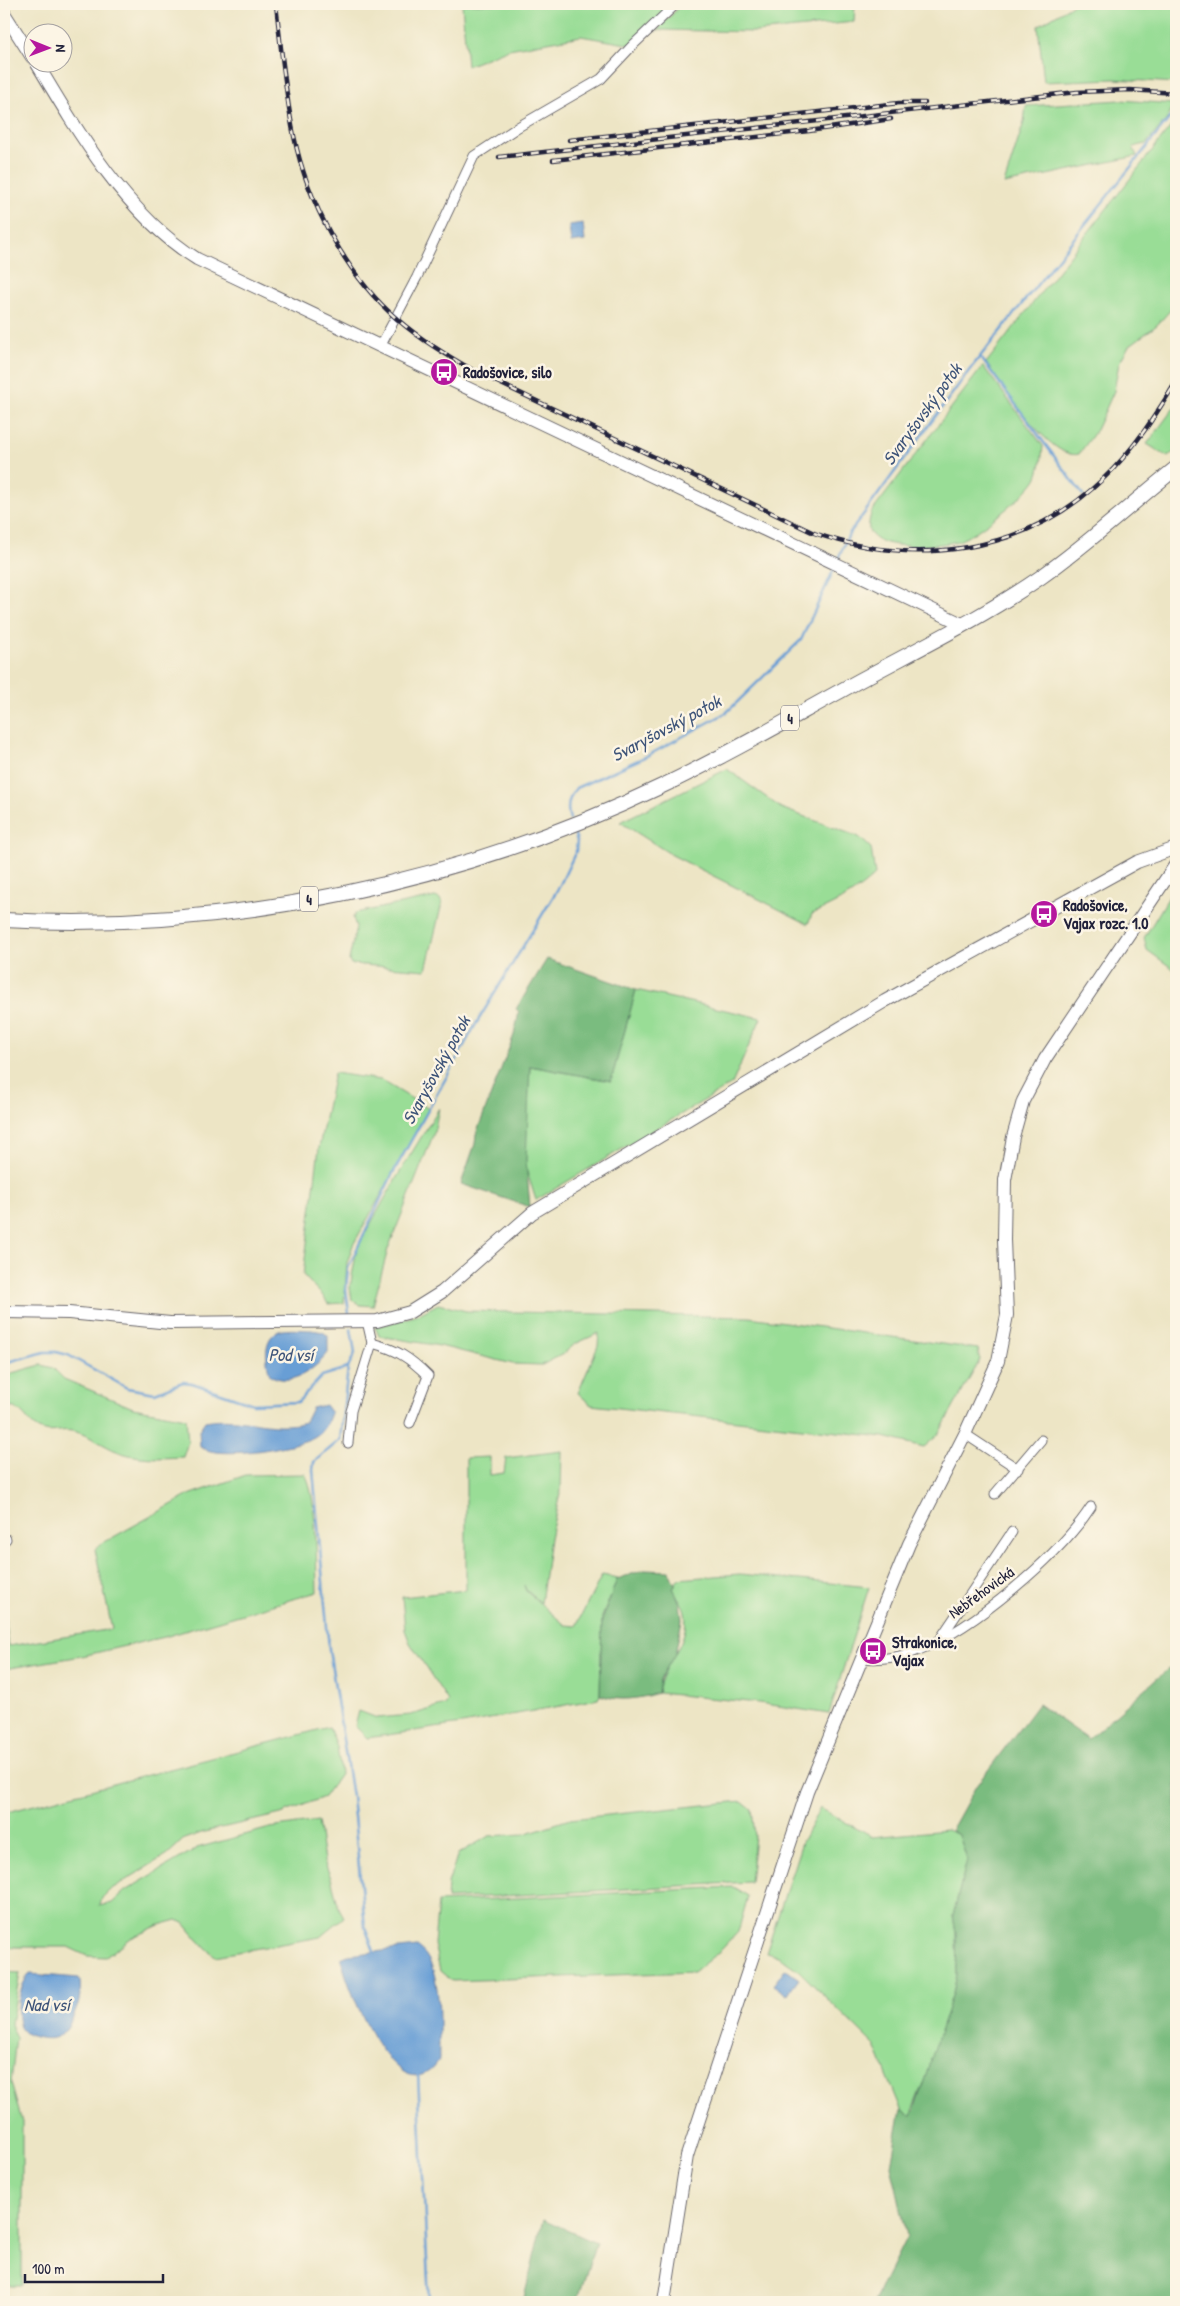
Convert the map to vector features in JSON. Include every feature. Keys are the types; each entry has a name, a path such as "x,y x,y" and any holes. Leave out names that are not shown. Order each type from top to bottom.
{"main road":[{"name":"4","path":"4,920 45,923 117,921 194,916 295,902 406,878 475,858 564,827 663,786 962,624 1040,578 1176,468"}],"street":[{"path":"380,347 417,277 474,156 518,127 601,79 676,4"},
{"path":"4,13 22,41"},
{"path":"42,72 79,134 106,171 157,228 178,247 197,259 962,624"},
{"path":"4,1312 69,1313 170,1323 377,1321 410,1312 442,1292 532,1213 885,1001 1137,862 1176,848"},
{"path":"664,2302 686,2156 808,1792 909,1544 965,1434 998,1361 1007,1315 1004,1240 1005,1180 1013,1137 1023,1101 1045,1058 1176,864"},
{"path":"348,1442 351,1411 372,1343 367,1321"},
{"path":"372,1343 395,1350 412,1360 428,1376 410,1423"},
{"path":"965,1434 1018,1468"},
{"path":"996,1494 1041,1440"},
{"name":"Nebřehovická","path":"863,1658 871,1659 905,1655 920,1650 977,1616 1028,1577 1073,1532 1091,1507"},
{"path":"940,1639 1012,1532"}],"green space":[{"path":"462,4 675,4 632,45 581,36 509,49 467,66"},
{"path":"682,4 855,4 854,22 756,32 657,30"},
{"path":"1074,4 1176,4 1176,83 1114,79 1044,82 1038,26"},
{"path":"1121,100 1174,104 1167,119 1146,144 1133,147 1137,156 1004,184 1024,122 1026,106"},
{"path":"1176,120 1176,304 1157,325 1129,346 1119,363 1114,391 1095,432 1079,454 1068,453 1055,446 1041,434 1015,403 986,363"},
{"path":"983,366 1043,446 1037,477 1024,493 1001,513 977,531 958,541 938,545 911,546 885,543 876,538 869,530 871,513"},
{"path":"1176,405 1176,450 1168,457 1147,444"},
{"path":"727,769 781,808 859,837 871,848 875,875 846,897 812,914 808,924 672,855 620,822"},
{"path":"1176,885 1176,971 1147,950 1144,938"},
{"path":"435,897 440,899 442,903 426,970 351,964 349,960 356,927 353,918 355,913"},
{"path":"547,959 636,990 611,1081 530,1066 526,1160 530,1207 461,1184 475,1144 476,1134 514,1035 519,1012 516,1009"},
{"path":"636,990 761,1018 732,1084 536,1200 524,1163 530,1066 611,1081"},
{"path":"334,1073 381,1080 429,1109 353,1245 347,1263 344,1303 328,1304 303,1275 319,1148"},
{"path":"439,1108 434,1133 388,1249 373,1306 360,1305 352,1300 350,1288 357,1248"},
{"path":"438,1304 466,1311 749,1317 978,1349 980,1360 938,1435 924,1447 884,1437 591,1405 578,1393 598,1346 599,1333 575,1344 563,1354 542,1365 513,1364 440,1346 379,1336 375,1327 415,1316"},
{"path":"41,1365 53,1368 64,1379 133,1408 186,1418 188,1442 183,1457 148,1458 131,1455 114,1450 78,1432 49,1432 41,1430 17,1409 4,1406 4,1380 12,1373"},
{"path":"562,1451 561,1489 550,1538 541,1603 526,1590 524,1585 526,1591 565,1625 576,1626 602,1575 618,1578 602,1617 600,1695 598,1699 468,1723 367,1738 355,1726 359,1711 377,1718 411,1715 445,1705 448,1701 410,1643 405,1630 402,1597 466,1590 466,1458 490,1457 490,1475 504,1473 506,1458"},
{"path":"305,1474 309,1484 314,1514 317,1592 168,1636 82,1656 4,1669 4,1611 9,1646 112,1629 95,1549 101,1544 189,1495 246,1475"},
{"path":"644,1570 669,1571 675,1585 673,1588 680,1603 682,1620 675,1654 660,1679 658,1693 629,1699 600,1695 602,1620 617,1579"},
{"path":"740,1574 869,1587 829,1714 759,1703 658,1693 665,1672 684,1634 686,1623 684,1609 673,1588 678,1579"},
{"path":"1176,1662 1176,2302 874,2302 907,2236 891,2165 901,2109 910,2116 914,2110 953,1993 957,1975 956,1933 953,1916 967,1860 959,1835 951,1831 976,1786 1038,1704 1088,1739"},
{"path":"329,1727 337,1747 341,1773 324,1797 281,1814 204,1832 184,1839 168,1854 110,1890 102,1898 100,1906 112,1903 125,1891 197,1848 270,1828 318,1821 324,1861 339,1908 344,1917 320,1937 215,1956 184,1923 177,1920 159,1925 131,1938 106,1957 87,1956 68,1947 4,1947 4,1813"},
{"path":"742,1801 752,1809 755,1836 750,1882 447,1899 448,1883 458,1854 489,1836 524,1834 570,1819"},
{"path":"820,1808 872,1837 947,1830 959,1835 967,1860 953,1916 956,1933 957,1975 953,1993 930,2065 910,2116 901,2109 875,2046 798,1970 778,1956 766,1953 802,1842"},
{"path":"733,1887 748,1896 738,1932 722,1949 694,1972 452,1981 440,1971 434,1944 438,1902"},
{"path":"4,1972 20,1973 11,2024 16,2037 11,2083 22,2122 22,2285 4,2285"},
{"path":"543,2219 596,2243 577,2302 523,2302"}],"water":[{"path":"583,223 585,241 571,243 569,225"},
{"name":"Pod vsí","path":"287,1330 323,1332 328,1336 328,1353 323,1359 302,1375 294,1378 278,1378 270,1375 267,1364 267,1351 270,1339 274,1334"},
{"path":"325,1405 331,1413 328,1421 318,1435 310,1439 271,1449 237,1453 209,1451 200,1447 199,1430 205,1421 218,1419 292,1425 305,1422 312,1408"},
{"path":"417,1947 426,1955 436,1982 439,2016 439,2060 424,2074 408,2074 392,2062 377,2043 353,1995 341,1958 348,1955"},
{"path":"785,1969 799,1979 787,1995 773,1985"},
{"name":"Nad vsí","path":"30,1974 79,1978 79,2002 68,2027 57,2037 47,2039 34,2037 24,2032 19,2025 19,1998 23,1985"}],"waterway":[{"name":"Svaryšovský potok","path":"838,559 849,534 971,368 1176,110"},
{"path":"981,358 1083,495"},
{"name":"Svaryšovský potok","path":"570,819 569,803 576,788 645,757 726,713 801,640 835,567"},
{"name":"Svaryšovský potok","path":"349,1313 346,1290 348,1268 392,1175 476,1024 559,887 576,851 577,841 573,829"},
{"name":"Svaryšovský potok","path":"4,1363 45,1352 56,1352 68,1355 127,1388 155,1393 183,1382 192,1383 253,1404 298,1402 322,1376 348,1368 355,1353 351,1329"},
{"path":"348,1368 340,1440 314,1462 313,1470 329,1649 352,1797 365,1927 375,1954"},
{"path":"418,2074 429,2302"}],"railway":[{"path":"276,4 291,120 300,161 308,186 331,235 345,259 378,301 416,334 476,372 814,533 852,544 890,550 929,551 967,547 1004,538 1039,524 1072,504 1114,468 1143,433 1176,382"},
{"path":"499,157 1077,92 1130,90 1176,93"},
{"path":"569,140 899,103 925,103"},
{"path":"553,160 809,131 891,119"}],"place":[{"name":"Radošovice, silo","path":"444,372"},
{"name":"Radošovice, Vajax rozc. 1.0","path":"1044,914"},
{"name":"Strakonice, Vajax","path":"873,1651"}]}
